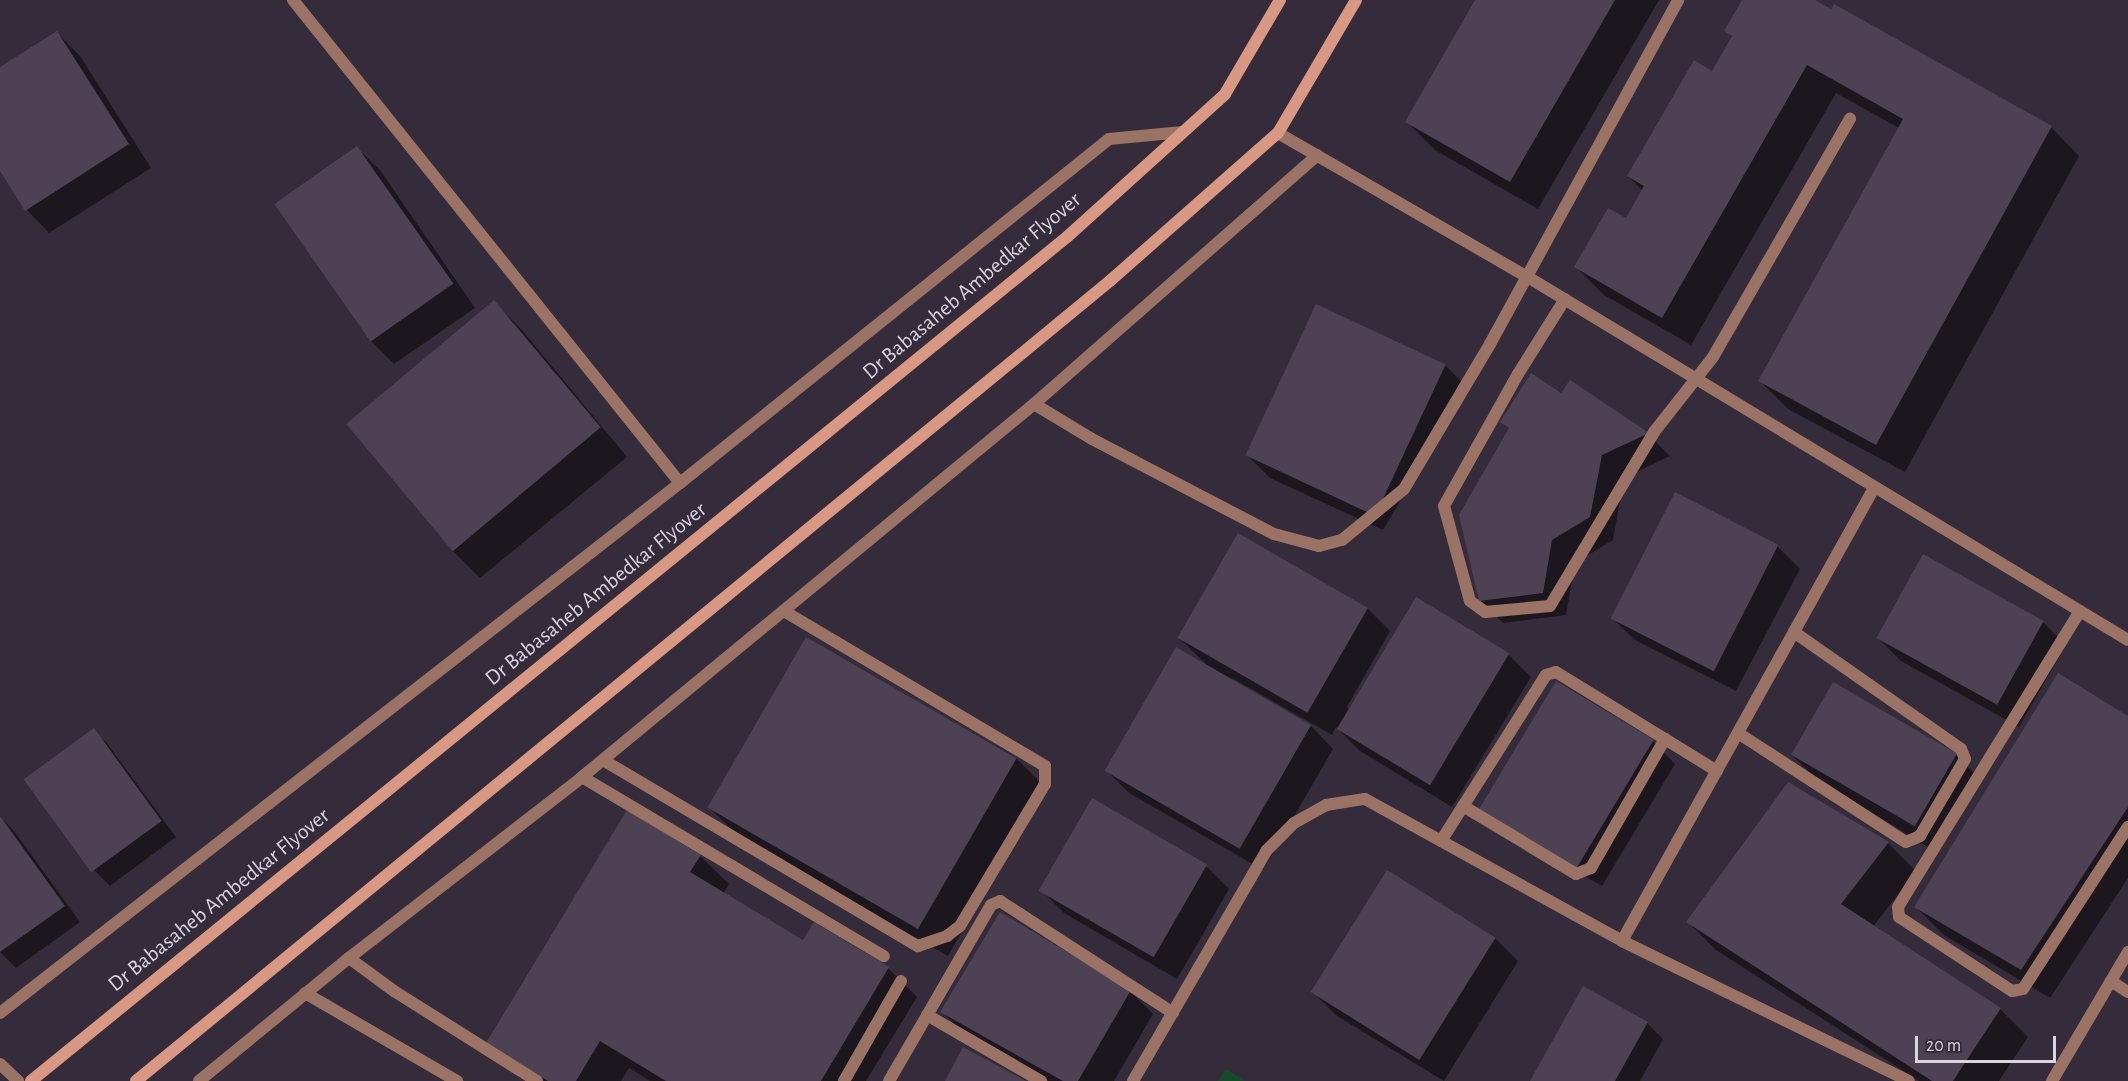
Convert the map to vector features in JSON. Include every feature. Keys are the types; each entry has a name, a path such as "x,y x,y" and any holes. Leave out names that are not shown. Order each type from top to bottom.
{"main road":[{"name":"Dr Babasaheb Ambedkar Flyover","path":"31,1081 1067,237 1225,94 1280,0"},
{"path":"136,1081 1111,280 1278,133 1356,0"}],"street":[{"path":"293,0 680,483"},
{"path":"1034,404 1092,439 1274,534 1319,546 1342,540 1404,489 1490,344 1678,0"},
{"path":"1564,299 1518,374 1444,506 1470,601 1485,612 1550,606 1654,432 1713,357 1850,119"},
{"path":"0,1013 680,483 1109,139 1183,132"},
{"path":"1278,133 1526,276 2128,640"},
{"path":"199,1081 349,958 603,760 1034,404 1317,155"},
{"path":"1622,941 1874,488"},
{"path":"603,760 918,946 947,936 960,926 1045,784 1045,766 784,611"},
{"path":"2080,611 1898,908 1899,917 2012,991 2022,989 2128,827"},
{"path":"1738,733 1906,842 1920,836 1965,759 1961,749 1794,632"},
{"path":"1441,841 1546,675 1556,672 1717,771"},
{"path":"1463,806 1576,874 1591,868 1665,739"},
{"path":"582,777 884,956"},
{"path":"1133,1081 1267,850 1294,823 1326,805 1365,799 1622,941 1909,1081"},
{"path":"889,1081 992,905 1000,901 1173,1013"},
{"path":"2052,1081 2128,952"},
{"path":"349,958 394,991 537,1081"},
{"path":"844,1081 901,981"},
{"path":"2111,981 2128,992"},
{"path":"306,993 457,1081"},
{"path":"927,1015 1041,1081"},
{"path":"0,1064 18,1081"}],"green space":[{"path":"1226,1069 1245,1081 1218,1081"}],"building":[{"path":"1475,0 1615,0 1510,182 1405,122"},
{"path":"1742,0 1815,0 1831,9 1834,4 2052,126 1876,445 1758,381 1903,119 1807,65 1662,318 1574,267 1608,208 1626,218 1644,186 1627,176 1694,60 1712,71 1732,36 1724,31"},
{"path":"57,31 129,144 25,211 0,171 0,67"},
{"path":"357,146 453,284 371,342 274,204"},
{"path":"494,300 601,427 453,551 346,424"},
{"path":"1316,304 1446,364 1375,516 1245,455"},
{"path":"1531,373 1561,393 1570,380 1649,433 1602,455 1590,517 1552,540 1543,593 1479,601 1459,515 1509,428 1500,422"},
{"path":"1675,492 1778,545 1714,671 1611,619"},
{"path":"1238,533 1368,608 1307,713 1178,638"},
{"path":"1923,554 2044,621 1997,705 1876,638"},
{"path":"1416,597 1509,653 1430,785 1337,729"},
{"path":"806,637 1016,758 918,929 708,808"},
{"path":"1176,647 1311,725 1240,849 1104,771"},
{"path":"2058,673 2128,716 2128,807 2021,970 1914,907"},
{"path":"1556,681 1654,740 1576,868 1479,810"},
{"path":"1833,682 1957,754 1915,826 1791,755"},
{"path":"94,728 162,821 91,872 24,779"},
{"path":"1788,782 1889,842 1841,904 2001,1008 1953,1081 1932,1081 1686,922"},
{"path":"1092,798 1207,864 1154,957 1038,891"},
{"path":"627,810 701,855 690,872 803,940 814,922 889,967 821,1081 666,1081 600,1041 576,1081 548,1081 486,1043"},
{"path":"0,816 65,906 0,952"},
{"path":"1387,870 1496,938 1419,1060 1311,992"},
{"path":"1000,912 1131,990 1078,1081 1063,1081 940,1012"},
{"path":"1583,986 1648,1022 1615,1081 1530,1081"},
{"path":"963,1047 1026,1081 945,1081"}]}
